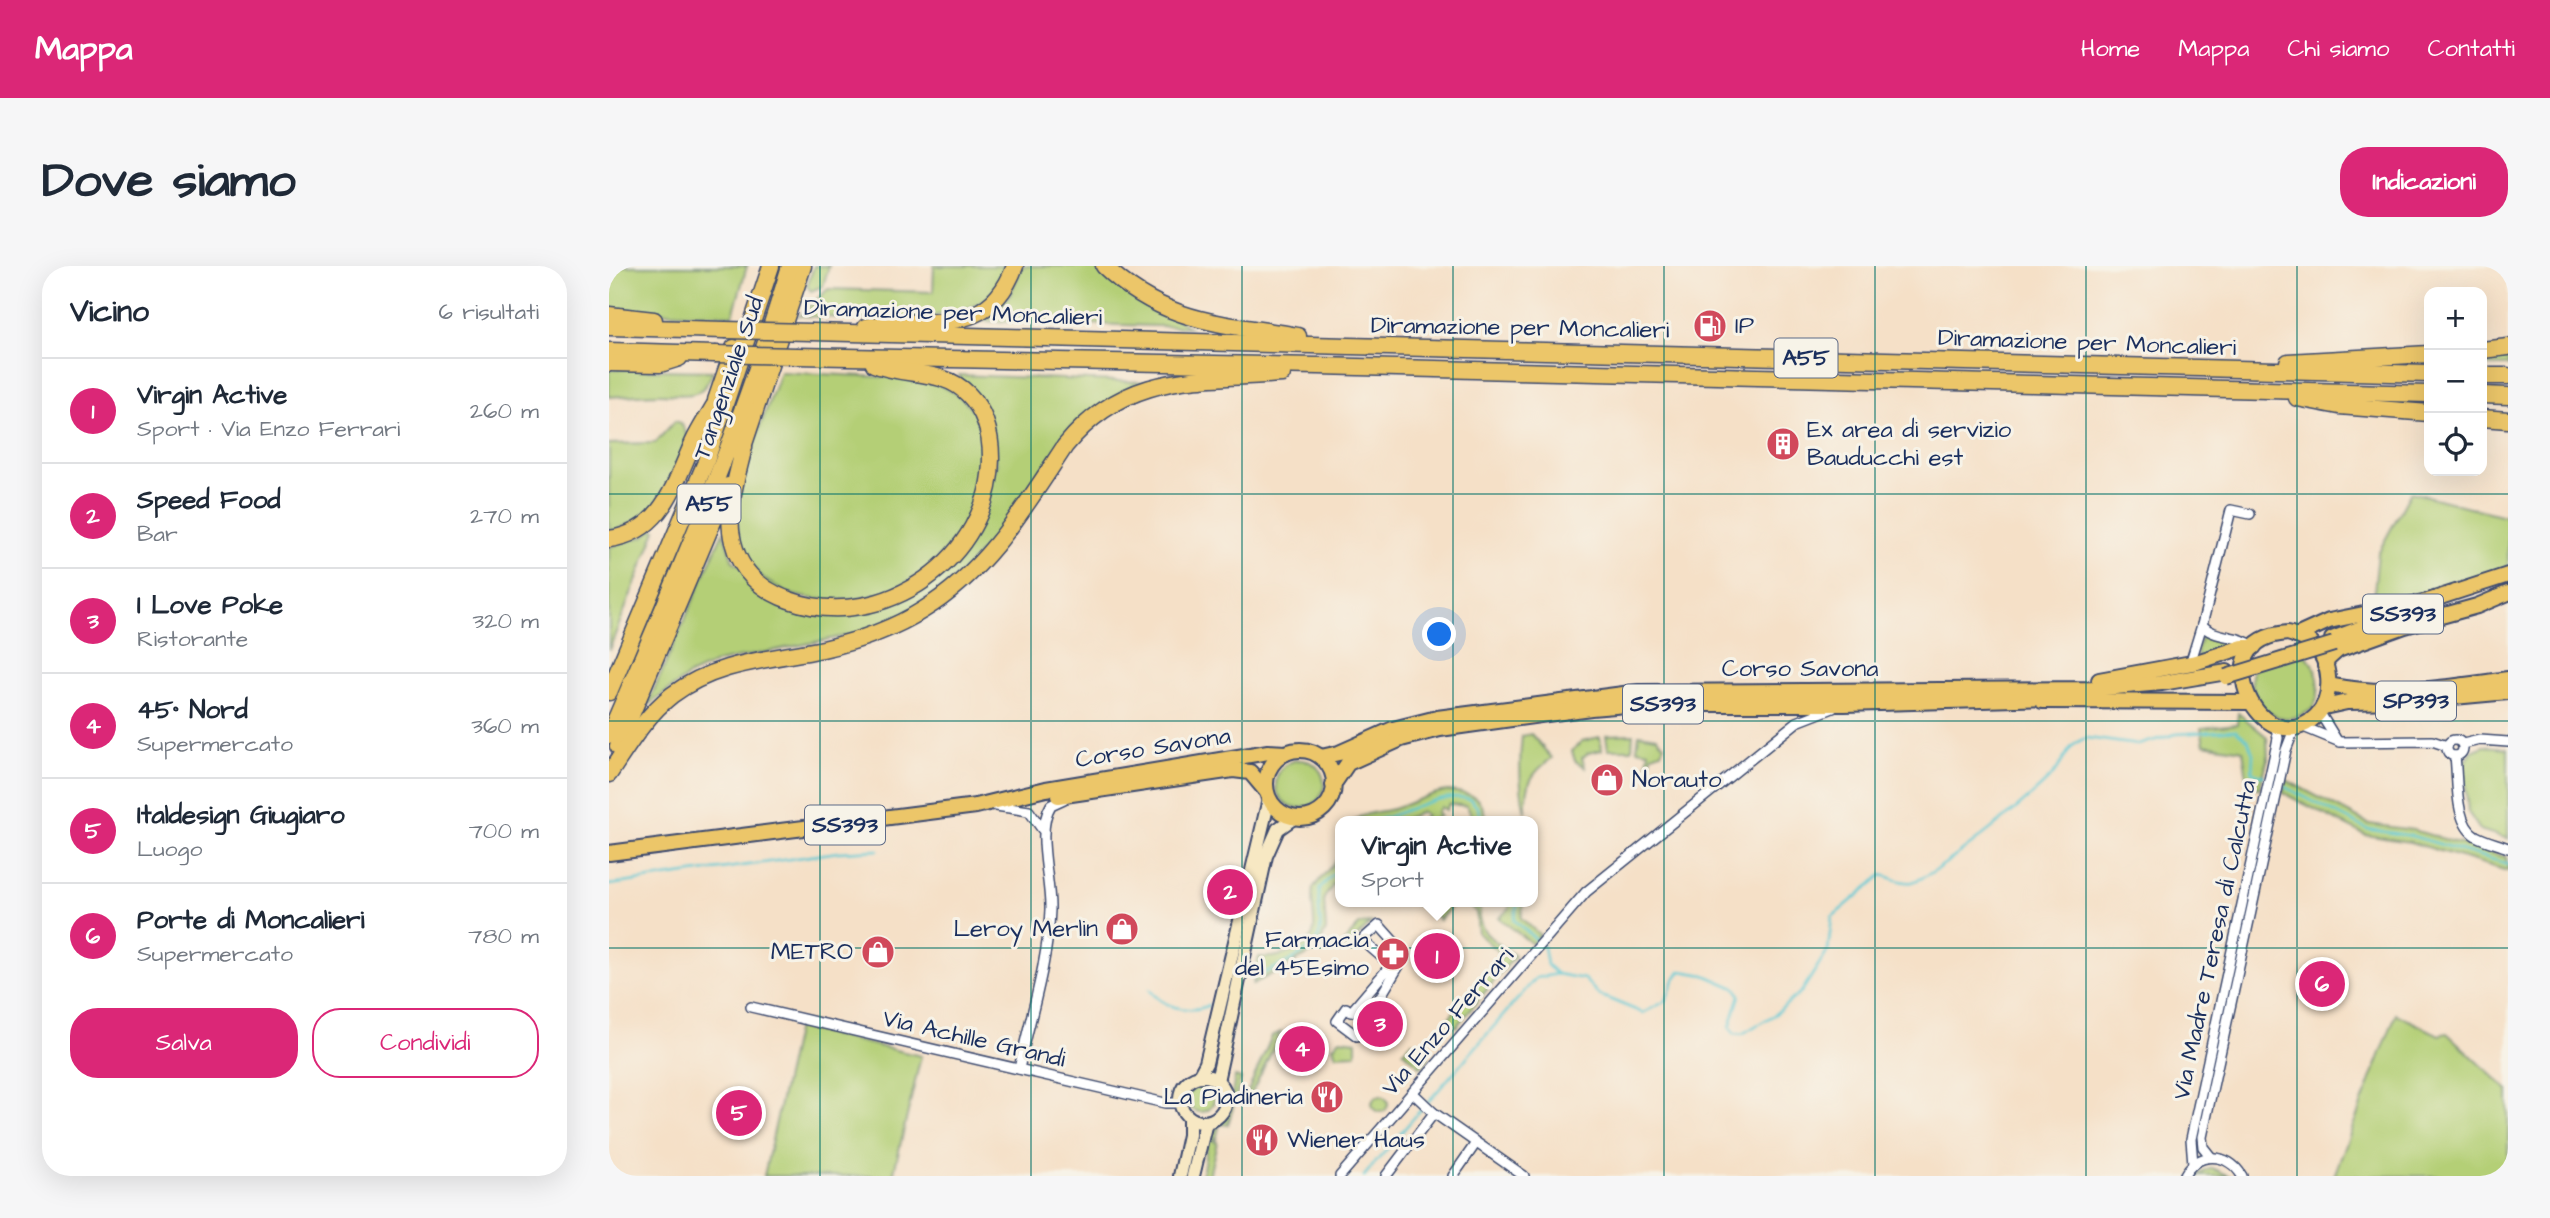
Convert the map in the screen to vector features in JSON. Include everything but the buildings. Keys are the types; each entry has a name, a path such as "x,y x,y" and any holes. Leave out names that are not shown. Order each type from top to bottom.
{"highway":[{"name":"A55","path":"682,523 694,470 760,266"},
{"name":"Tangenziale Sud","path":"609,692 682,523 736,377 771,266"},
{"name":"Tangenziale Sud","path":"609,735 713,493 756,374 790,266"},
{"path":"609,768 744,447 803,266"},
{"path":"842,333 881,324 955,321 975,315 1002,293 1015,266"},
{"path":"1104,266 1157,304 1210,324 1345,346"},
{"path":"609,315 645,318 683,329"},
{"name":"Diramazione per Moncalieri","path":"609,327 2424,374"},
{"path":"2487,349 2508,347"},
{"name":"Diramazione per Moncalieri","path":"609,351 2424,394"},
{"path":"609,363 660,364 689,354"},
{"path":"2189,369 2424,355"},
{"path":"744,447 731,508 731,533 743,566 763,587 800,604 846,608 898,596 930,577 955,552 980,512 991,468 986,422 968,394 949,381 888,369 862,358"},
{"path":"609,774 653,713 671,695 707,674 745,662 850,642 901,622 942,598 994,549 1076,432 1108,406 1159,384 1225,376 1283,374 1319,366"},
{"path":"2487,376 2508,376"},
{"path":"2264,391 2339,406 2424,413"},
{"path":"2487,395 2508,396"},
{"path":"609,538 633,532 660,512 672,494 693,443 715,406"},
{"path":"2487,418 2508,420"}],"main road":[{"path":"2296,636 2329,621 2428,601 2508,575"},
{"name":"Corso Savona","path":"2333,641 2397,615 2476,595 2508,582"},
{"path":"2325,666 2327,659 2338,650 2405,626 2477,606 2508,591"},
{"name":"Corso Savona","path":"609,853 976,806 1029,796 1076,794 1233,770 1250,772 1276,808 1295,817 1304,817 1321,810 1328,803 1333,785 1348,763 1375,748 1448,728 1639,704 1845,704 2177,687 2508,591"},
{"path":"2274,634 2296,636 2315,646 2325,666 2329,685 2322,710 2298,726 2275,724 2258,714 2249,702 2243,670 2255,647 2274,634"},
{"path":"2012,695 2190,664 2243,647 2255,647"},
{"name":"SP393","path":"2329,685 2365,691 2451,688 2508,679"},
{"name":"Corso Savona","path":"1029,796 1046,789 1268,752 1302,750 1321,757 1415,723 1591,696 1639,692 2012,695"},
{"name":"SP393","path":"2322,710 2347,702 2410,701 2508,692"},
{"path":"2012,695 2249,702"},
{"path":"1268,795 1270,768 1286,753"},
{"path":"1321,757 1332,774 1333,785"}],"street":[{"path":"2190,664 2231,510 2250,514"},
{"path":"2202,625 2206,631 2243,638 2255,647"},
{"name":"Via Enzo Ferrari","path":"1339,1176 1599,880 1804,718 1845,704"},
{"path":"2322,710 2340,743"},
{"name":"Via Madre Teresa di Calcutta","path":"2193,1164 2191,1139 2276,748 2278,738 2275,724"},
{"path":"2298,726 2340,743 2432,741 2447,746"},
{"name":"Via Madre Teresa di Calcutta","path":"2211,1157 2203,1147 2202,1137 2286,750 2298,726"},
{"path":"2447,746 2454,740 2463,744 2480,740 2508,742"},
{"path":"2447,746 2449,754 2455,756 2461,754 2463,744"},
{"path":"2455,756 2462,816 2467,828 2476,836 2508,848"},
{"path":"1043,830 1051,805 1076,794"},
{"path":"1179,1176 1189,1135 1189,1118 1179,1103 1185,1084 1199,1076 1206,1063 1268,795"},
{"path":"976,806 1019,807 1035,817 1043,830 1049,871 1048,930 1019,1069"},
{"path":"1217,1081 1266,856 1278,829 1295,817"},
{"path":"1380,925 1396,944 1392,949 1403,959 1357,1036 1337,1021 1346,1008 1351,1012 1391,965 1362,940 1380,925"},
{"name":"Via Achille Grandi","path":"755,1006 1165,1103 1179,1103"},
{"path":"1189,1118 1206,1122 1216,1119 1225,1106 1226,1095 1217,1081 1199,1076"},
{"path":"1413,1093 1429,1108 1524,1176"},
{"path":"1386,1176 1429,1108"},
{"path":"1193,1176 1206,1122"},
{"path":"1453,1176 1476,1143"},
{"path":"2184,1176 2193,1164 2211,1157 2232,1163 2242,1176"}],"green space":[{"path":"609,266 747,266 733,315 609,310"},
{"path":"814,266 829,266 823,286 811,291 807,286"},
{"path":"934,266 1010,266 989,297 971,307 949,314 898,319 799,316 828,289 933,292"},
{"path":"1022,266 1095,266 1189,327 981,321 1010,295"},
{"path":"2508,354 2508,366 2487,366 2487,356"},
{"path":"609,369 713,371 704,388 692,394 609,397"},
{"path":"780,372 925,379 958,395 973,411 983,432 985,456 982,480 974,504 962,528 946,549 929,567 911,580 882,593 862,598 816,599 794,595 774,586 757,572 745,555 738,536 739,496 748,460"},
{"path":"959,375 1145,382 1084,416 1072,427 995,537 952,582 907,612 860,633 718,662 691,674 647,706 723,532 733,561 819,612 940,576 997,464"},
{"path":"675,421 681,423 688,437 669,483 652,508 640,518 609,532 609,444 655,443"},
{"path":"2411,492 2508,517 2508,570 2432,592 2373,602 2378,553"},
{"path":"653,528 656,530 609,650 609,547 644,536"},
{"path":"2202,636 2239,642 2198,659 2197,651"},
{"path":"2285,644 2304,653 2311,661 2318,679 2317,699 2312,709 2293,718 2277,716 2264,708 2255,695 2252,679 2255,664 2266,652"},
{"path":"2238,713 2267,737 2268,760 2259,789 2247,779 2243,750 2204,744 2201,728 2237,724"},
{"path":"1531,734 1552,758 1537,771 1530,782 1525,812 1521,783 1521,746 1522,736"},
{"path":"1633,734 1632,749 1608,749 1606,735"},
{"path":"1639,734 1657,737 1664,745 1661,752 1652,755 1650,764 1647,764 1649,751 1637,749"},
{"path":"1600,737 1602,750 1588,753 1582,758 1585,767 1575,761 1572,751 1582,741"},
{"path":"2484,746 2508,748 2508,839 2480,830 2468,812 2464,765 2472,751"},
{"path":"1300,760 1317,767 1324,784 1317,801 1300,808 1283,801 1276,784 1283,767"},
{"path":"2286,780 2369,824 2413,830 2506,857 2508,871 2410,842 2365,835 2283,793"},
{"path":"1441,792 1464,793 1475,797 1482,806 1485,816 1472,816 1467,806 1449,804 1446,810 1441,807 1437,812 1440,816 1425,816 1422,812 1412,816 1362,816 1391,810"},
{"path":"1335,861 1335,882 1324,898 1326,930 1317,950 1253,984 1259,957 1293,952 1312,936 1313,888"},
{"path":"1430,907 1451,907 1439,920"},
{"path":"1471,907 1480,909 1479,917 1484,931 1515,956 1456,1027 1447,1020 1502,955 1478,933 1476,912"},
{"path":"1523,907 1521,918 1540,935 1532,944 1499,918 1509,909"},
{"path":"1371,923 1345,949 1341,945 1360,924"},
{"path":"2396,1014 2439,1035 2447,1033 2508,1090 2508,1176 2334,1176"},
{"path":"797,1027 921,1056 893,1176 764,1176"},
{"path":"1281,1032 1247,1103 1245,1098 1272,1036"},
{"path":"1340,1039 1356,1041 1356,1054 1336,1055 1333,1047"},
{"path":"1412,1042 1429,1058 1421,1067 1403,1051"},
{"path":"1235,1077 1241,1079 1228,1125 1220,1124 1216,1139 1209,1137 1229,1112"},
{"path":"1201,1086 1211,1089 1214,1099 1211,1109 1201,1112 1191,1109 1188,1099 1191,1089"},
{"path":"1380,1096 1386,1098 1386,1110 1380,1112 1374,1110 1372,1104 1374,1098"},
{"path":"1208,1139 1217,1142 1209,1176 1202,1176"},
{"path":"2212,1168 2230,1176 2195,1176"}],"waterway":[{"path":"1517,907 1514,920 1544,947 1547,965 1557,974 1584,979 1599,995 1643,1013 1666,1001 1674,980 1681,971 1705,975 1737,989 1740,995 1730,1027 1734,1033 1742,1034 1774,1015 1802,991 1828,950 1832,917 1882,875 1912,882 1942,865 2030,796 2056,771 2077,742 2088,738 2138,745 2176,734 2235,730 2248,740 2253,754 2252,772 2264,776"},
{"path":"2285,787 2367,829 2412,836 2508,864"},
{"path":"1392,816 1433,801 1458,797 1470,799 1478,808 1480,816"},
{"path":"609,885 838,852 878,850"},
{"path":"1254,978 1302,954 1317,940 1320,932 1320,888 1335,872"},
{"path":"1428,1102 1536,978 1557,974"},
{"path":"1149,989 1161,1000 1175,1007 1192,1009 1208,1006"},
{"path":"1364,1176 1423,1107"}],"place":[{"name":"IP","path":"1710,326"},
{"name":"Ex area di servizio Bauducchi est","path":"1783,444"},
{"name":"Norauto","path":"1607,780"},
{"name":"Speed Food","path":"1230,892"},
{"name":"Leroy Merlin","path":"1122,929"},
{"name":"METRO","path":"878,952"},
{"name":"Farmacia del 45Esimo","path":"1393,954"},
{"name":"Virgin Active","path":"1437,956"},
{"name":"Porte di Moncalieri","path":"2322,984"},
{"name":"I Love Poke","path":"1380,1024"},
{"name":"45° Nord","path":"1302,1049"},
{"name":"La Piadineria","path":"1327,1097"},
{"name":"Italdesign Giugiaro","path":"739,1113"},
{"name":"Wiener Haus","path":"1262,1140"}]}
